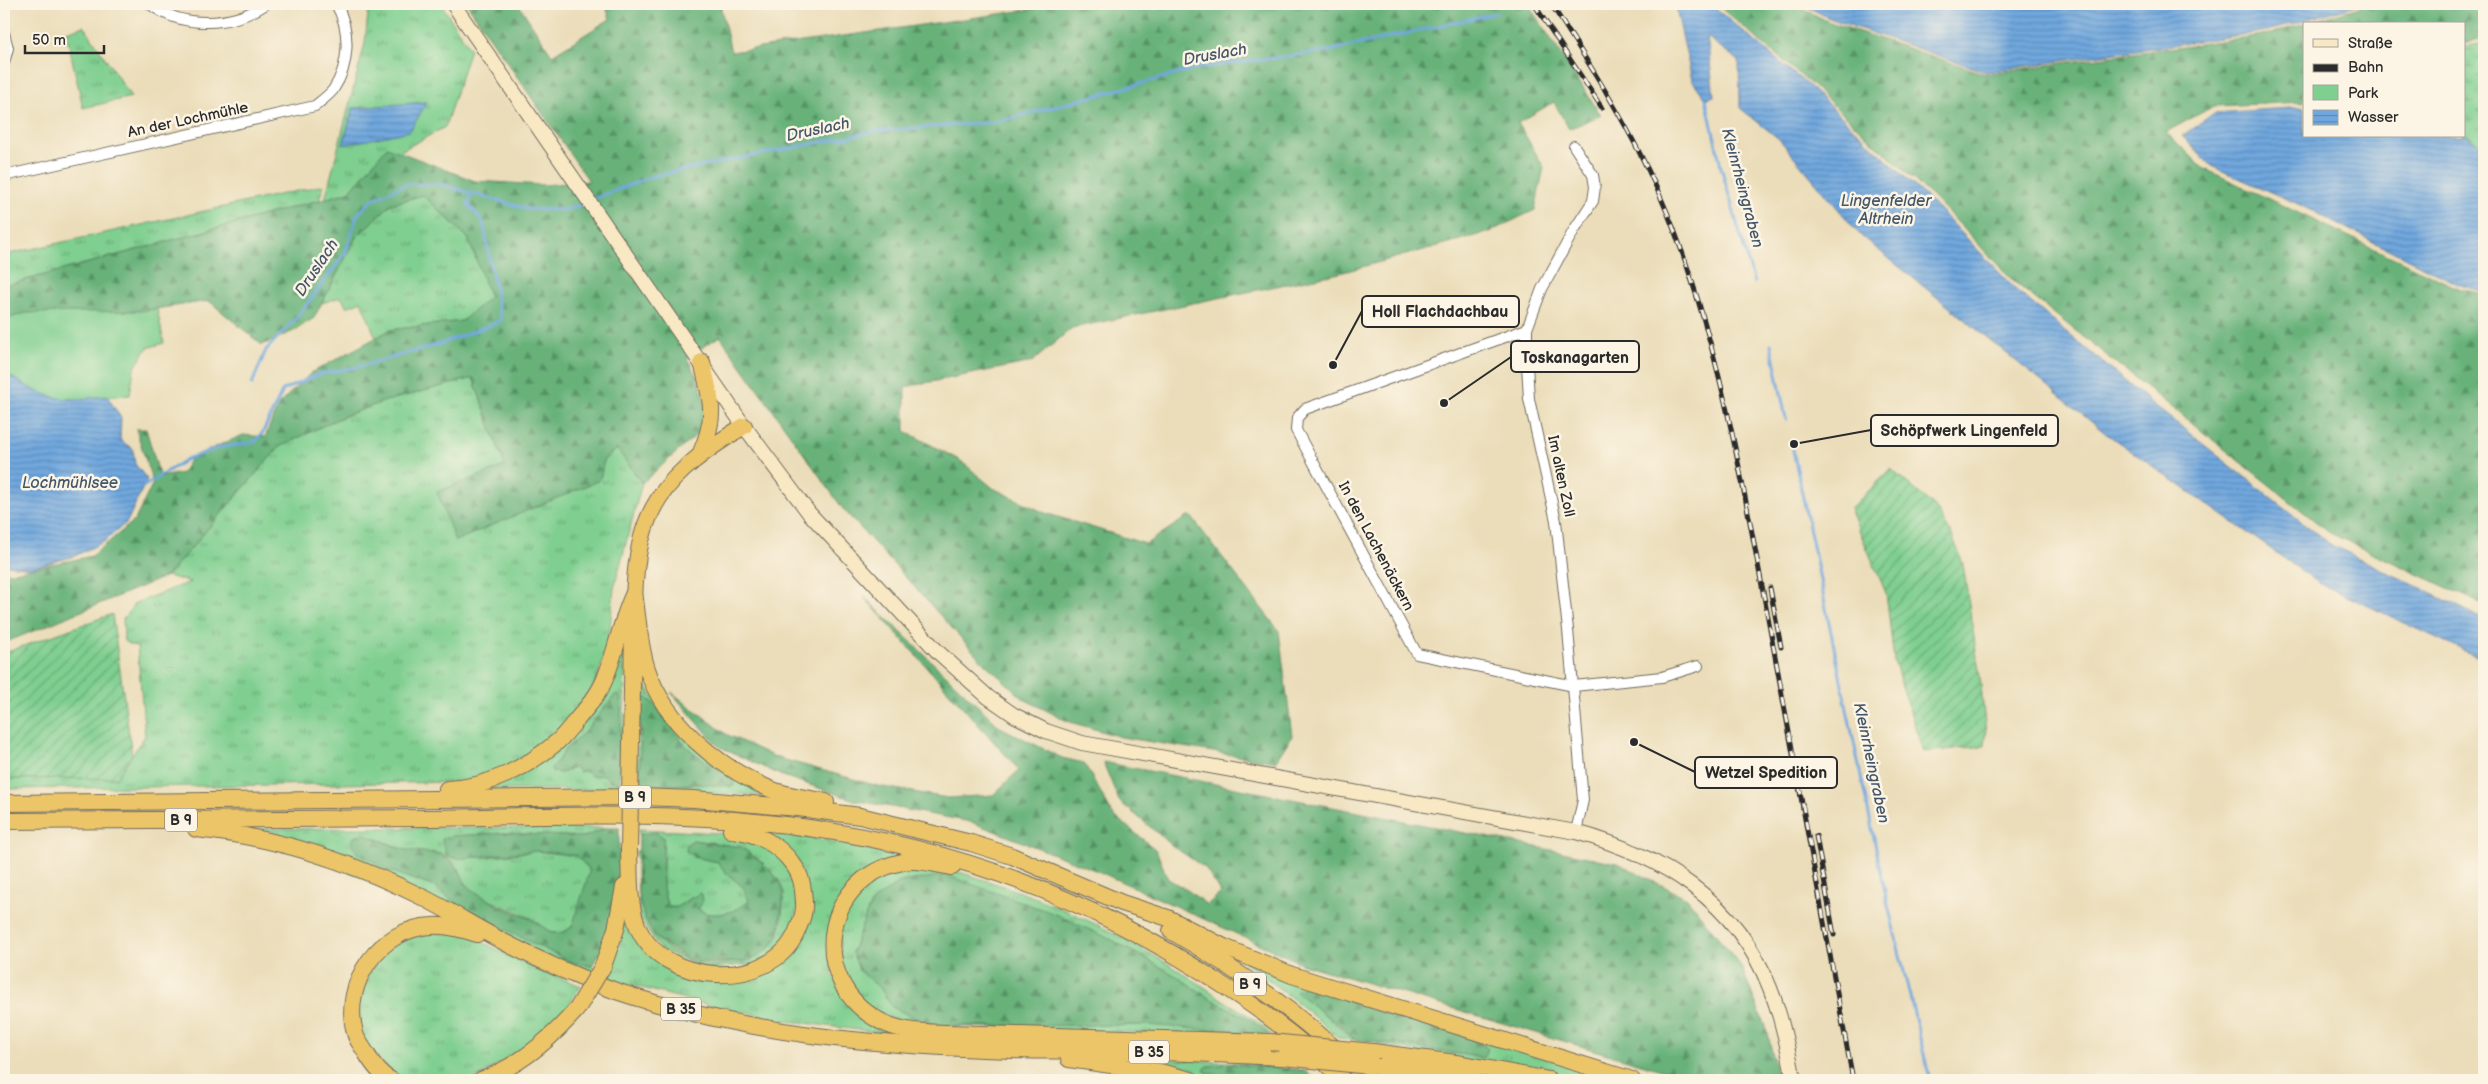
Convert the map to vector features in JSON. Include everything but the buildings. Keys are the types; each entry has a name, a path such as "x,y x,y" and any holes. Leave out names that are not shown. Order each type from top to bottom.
{"highway":[{"path":"700,455 709,434 712,411 702,362"},
{"path":"666,817 694,827 735,830 757,835 782,849 798,870 803,886 805,913 792,944 774,961 747,972 728,974 690,970 658,954 637,926 632,907 629,850 634,593 637,553 647,520 669,484 683,468 744,426"},
{"path":"409,798 436,790 459,789 512,772 557,742 592,701 606,677 623,615 634,593"},
{"path":"634,593 647,669 665,705 680,727 725,764 770,789 830,803 860,816"},
{"name":"B 9","path":"4,803 409,798 694,799 798,808 860,816 971,843 1012,856 1122,903 1212,956 1294,1016 1367,1080"},
{"name":"B 9","path":"4,821 666,817 808,827 919,848 1007,875 1073,901 1188,961 1296,1038 1343,1080"},
{"path":"44,821 182,827 219,831 317,852 362,869 421,896 499,940"},
{"path":"481,1080 504,1072 557,1031 577,1009 603,966 616,929 629,850"},
{"path":"1007,875 911,861 879,870 863,879 850,893 840,910 833,933 833,964 839,979 850,997 881,1022 914,1031 1271,1042 1376,1059 1463,1064 1548,1080"},
{"path":"1122,903 1168,918 1224,946 1292,976 1632,1080"},
{"path":"391,1080 373,1065 355,1034 352,1014 357,981 366,964 388,941 405,932 431,926 456,928 499,940"},
{"name":"B 35","path":"499,940 553,966 616,991 714,1019 805,1035 935,1047 1376,1059 1473,1080"},
{"path":"1015,1050 1160,1072 1191,1080"}],"main road":[{"path":"453,4 558,158 702,362 744,426 809,513 938,652 988,697 1014,715 1046,731 1103,748 1576,832 1633,851 1680,876 1726,916 1745,941 1770,987 1787,1044 1794,1080"}],"street":[{"path":"150,4 163,14 192,22 232,19 253,12 266,4"},
{"name":"An der Lochmühle","path":"4,176 315,106 332,91 341,76 347,51 343,16 336,4"},
{"path":"4,33 8,48 4,63"},
{"name":"Im alten Zoll","path":"1574,146 1593,175 1595,187 1593,201 1574,230 1547,280 1528,329 1529,399 1556,521 1574,686 1583,800 1576,832"},
{"name":"In den Lachenäckern","path":"1528,329 1305,409 1297,418 1296,430 1417,654 1574,686 1662,677 1698,666"}],"green space":[{"path":"369,4 441,4 470,49 445,127 399,152 387,148 349,192 325,199 365,43","holes":["427,102 343,144 353,109"]},
{"path":"467,4 519,5 552,55 610,19 606,7 617,4 720,4 731,52 1034,9 1043,4 1528,4 1601,115 1569,129 1554,102 1518,123 1544,167 1535,210 1489,232 1340,273 1072,328 1032,362 905,387 905,431 961,461 993,488 1045,513 1146,544 1190,515 1279,631 1292,736 1275,762 1121,737 1067,721 1024,699 983,662 843,509 720,336 687,358 700,383 707,410 704,428 642,483 617,449 604,459 600,480 455,541 437,492 505,466 473,378 382,402 337,419 279,447 167,576 4,643 4,568 9,573 92,556 135,520 153,483 136,429 146,429 160,477 182,473 192,457 243,435 265,437 279,404 311,373 390,330 462,321 490,297 468,238 423,195 391,204 356,237 314,318 294,331 262,345 209,301 141,311 26,313 4,320 4,286 349,192 387,147 475,181 544,185 589,181"},
{"path":"1716,4 1794,4 1827,21 1985,74 2270,34 2303,24 2303,102 2214,106 2166,132 2203,168 2460,289 2484,294 2484,605 2330,533 2013,281 1944,208 1813,86"},
{"path":"2369,4 2484,4 2484,38 2466,42 2466,22 2310,22"},
{"path":"84,26 131,97 83,108 66,32"},
{"path":"2484,43 2484,146 2466,135 2466,47"},
{"path":"324,185 319,200 4,286 4,255"},
{"path":"423,195 468,238 491,297 462,321 390,330 376,338 361,301 347,307 341,297 322,303 356,237 391,204"},
{"path":"157,309 164,343 147,348 134,369 130,395 83,399 56,398 36,391 4,373 4,320 26,313 141,311"},
{"path":"473,378 505,466 437,492 604,459 617,449 642,483 614,588 608,648 591,691 570,719 544,744 503,770 464,782 4,789 4,779 116,778 145,736 137,646 130,645 124,641 123,619 135,603 190,582 167,576 279,447 337,419 382,402"},
{"path":"1891,469 1935,507 1952,535 1963,564 1980,677 1986,733 1985,746 1923,752 1894,661 1886,593 1850,509"},
{"path":"864,597 1000,727 1062,758 1084,763 1113,815 1156,850 1168,879 1186,889 1207,905 1221,893 1205,868 1174,847 1119,801 1103,762 1618,863 1687,898 1741,966 1768,1034 1778,1080 1695,1080 1303,964 1100,872 971,822 854,800 780,775 718,746 671,692 726,734 775,757 878,786 948,798 993,795 1019,770"},
{"path":"112,614 132,755 116,778 4,779 4,653"},
{"path":"625,629 624,768 620,769 621,704 620,697 616,694 583,734 566,748 551,768 565,772 575,767 595,776 604,775 610,781 620,783 620,789 488,790 558,748"},
{"path":"639,670 651,695 771,796 640,789 640,775 641,781 648,786 719,784 732,787 734,780 699,758 676,735 652,701 641,699 640,769 637,770"},
{"path":"616,694 620,697 621,704 620,783 610,781 604,775 591,776 586,771 579,772 575,767 561,773 552,772 551,768 566,748 583,734"},
{"path":"647,698 686,746 734,780 734,786 697,784 648,786 641,781 641,699"},
{"path":"607,828 584,837 504,833 453,836 454,858 486,857 536,851 577,856 590,870 576,921 561,933 548,931 532,919 475,892 462,879 457,867 446,856 438,853 416,852 376,838 354,837 352,842 357,853 390,871 435,887 462,908 571,962 592,966 607,974 615,959 612,957 626,915 661,961 758,974 810,910 770,834 827,840 907,857 850,884 832,975 898,1035 781,1020 747,1012 730,1011 616,981 549,957 248,829"},
{"path":"607,828 619,828 619,851 623,851 619,901 603,954 599,953 592,966 571,962 462,908 435,887 390,871 357,853 352,842 354,837 364,834 401,849 444,855 459,869 466,885 474,891 499,906 531,919 552,933 564,932 572,927 590,870 577,856 536,851 454,858 446,854 442,839 453,836 504,833 584,837"},
{"path":"639,829 737,834 779,854 800,893 792,935 759,964 701,968 660,949 639,918 636,851 639,851 640,897 645,919 650,930 664,945 689,960 715,964 727,963 753,957 764,951 772,944 780,930 784,893 753,856 741,847 693,840 694,857 718,862 726,873 744,887 749,901 731,911 717,914 710,914 698,909 700,904 692,896 678,907 670,907 666,902 663,885 663,837 645,833 639,835"},
{"path":"656,832 663,837 663,885 666,902 670,907 675,908 700,893 702,894 703,901 698,909 710,914 732,911 749,901 743,887 726,873 718,862 694,857 686,851 687,844 693,840 741,847 763,863 779,880 784,893 778,936 768,949 755,958 744,962 693,962 657,939 644,916 638,894 639,835"},
{"path":"898,868 939,868 959,872 1021,892 1081,917 1139,947 1194,980 1254,1019 1272,1035 1267,1035 1262,1028 1247,1018 1209,998 1178,977 1110,939 900,882 870,905 852,952 860,971 881,989 888,1001 921,1021 941,1026 1148,1025 1214,1029 1238,1033 1238,1036 907,1025 867,1007 842,972 839,925 860,889"},
{"path":"946,875 1055,914 1110,939 1178,977 1209,998 1247,1018 1262,1028 1267,1035 1148,1025 941,1026 921,1021 892,1007 881,989 860,971 852,952 867,912 875,899 900,882"},
{"path":"418,933 466,934 533,967 581,986 570,1002 572,1005 550,1031 474,1080 401,1080 394,1076 365,1042 358,1017 360,988 384,951"},
{"path":"1242,960 1616,1080 1584,1080 1378,1045 1378,1042 1484,1058 1485,1046 1467,1037 1379,1012 1311,988 1296,991 1355,1040 1339,1038 1288,995"},
{"path":"1306,986 1379,1012 1453,1032 1480,1043 1488,1049 1484,1058 1396,1044 1355,1040 1343,1028 1297,993 1296,991"},
{"path":"1130,1058 1277,1064 1278,1068 1231,1064 1208,1066 1207,1073 1224,1075 1234,1080 1212,1080"},
{"path":"1231,1064 1304,1070 1315,1080 1234,1080 1224,1075 1207,1073 1204,1069 1208,1066"}],"water":[{"name":"Lingenfelder Altrhein","path":"1675,4 1710,4 1809,86 1941,211 2015,289 2151,403 2330,544 2484,619 2484,660 2319,583 2104,432 1861,236 1779,139 1740,108 1739,61 1707,37 1714,96 1706,99 1692,80"},
{"path":"1802,4 2359,4 2268,31 1986,72 1829,18"},
{"path":"427,102 410,131 343,145 353,108"},
{"path":"2303,107 2303,138 2466,138 2466,135 2484,146 2484,291 2462,286 2298,204 2211,166 2182,136 2214,113"},
{"name":"Lochmühlsee","path":"4,372 28,387 54,397 72,399 107,396 121,418 120,440 133,449 135,464 147,479 127,522 105,541 75,556 31,568 7,565 4,561"}],"waterway":[{"name":"Druslach","path":"593,199 653,176 876,131 997,122 1203,67 1328,51 1496,13"},
{"name":"Kleinrheingraben","path":"1706,99 1721,167 1754,283"},
{"name":"Druslach","path":"252,384 266,350 298,316 346,252 357,215 373,199 406,184 439,184 528,209 564,210 585,204"},
{"path":"144,486 187,459 218,448 255,442 263,432 283,390 320,374 362,366 440,344 501,321 483,222 468,204 472,193"},
{"name":"Kleinrheingraben","path":"1771,344 1786,419"},
{"name":"Kleinrheingraben","path":"1793,450 1887,901 1930,1080"}],"railway":[{"path":"1534,4 1602,108"},
{"path":"1551,4 1618,112 1647,168 1673,227 1705,323 1740,469 1853,1080"},
{"path":"1770,588 1781,647"},
{"path":"1816,836 1834,935"}],"place":[{"name":"Holl Flachdachbau","path":"1333,365"},
{"name":"Toskanagarten","path":"1444,403"},
{"name":"Schöpfwerk Lingenfeld","path":"1794,444"},
{"name":"Wetzel Spedition","path":"1634,742"}]}
